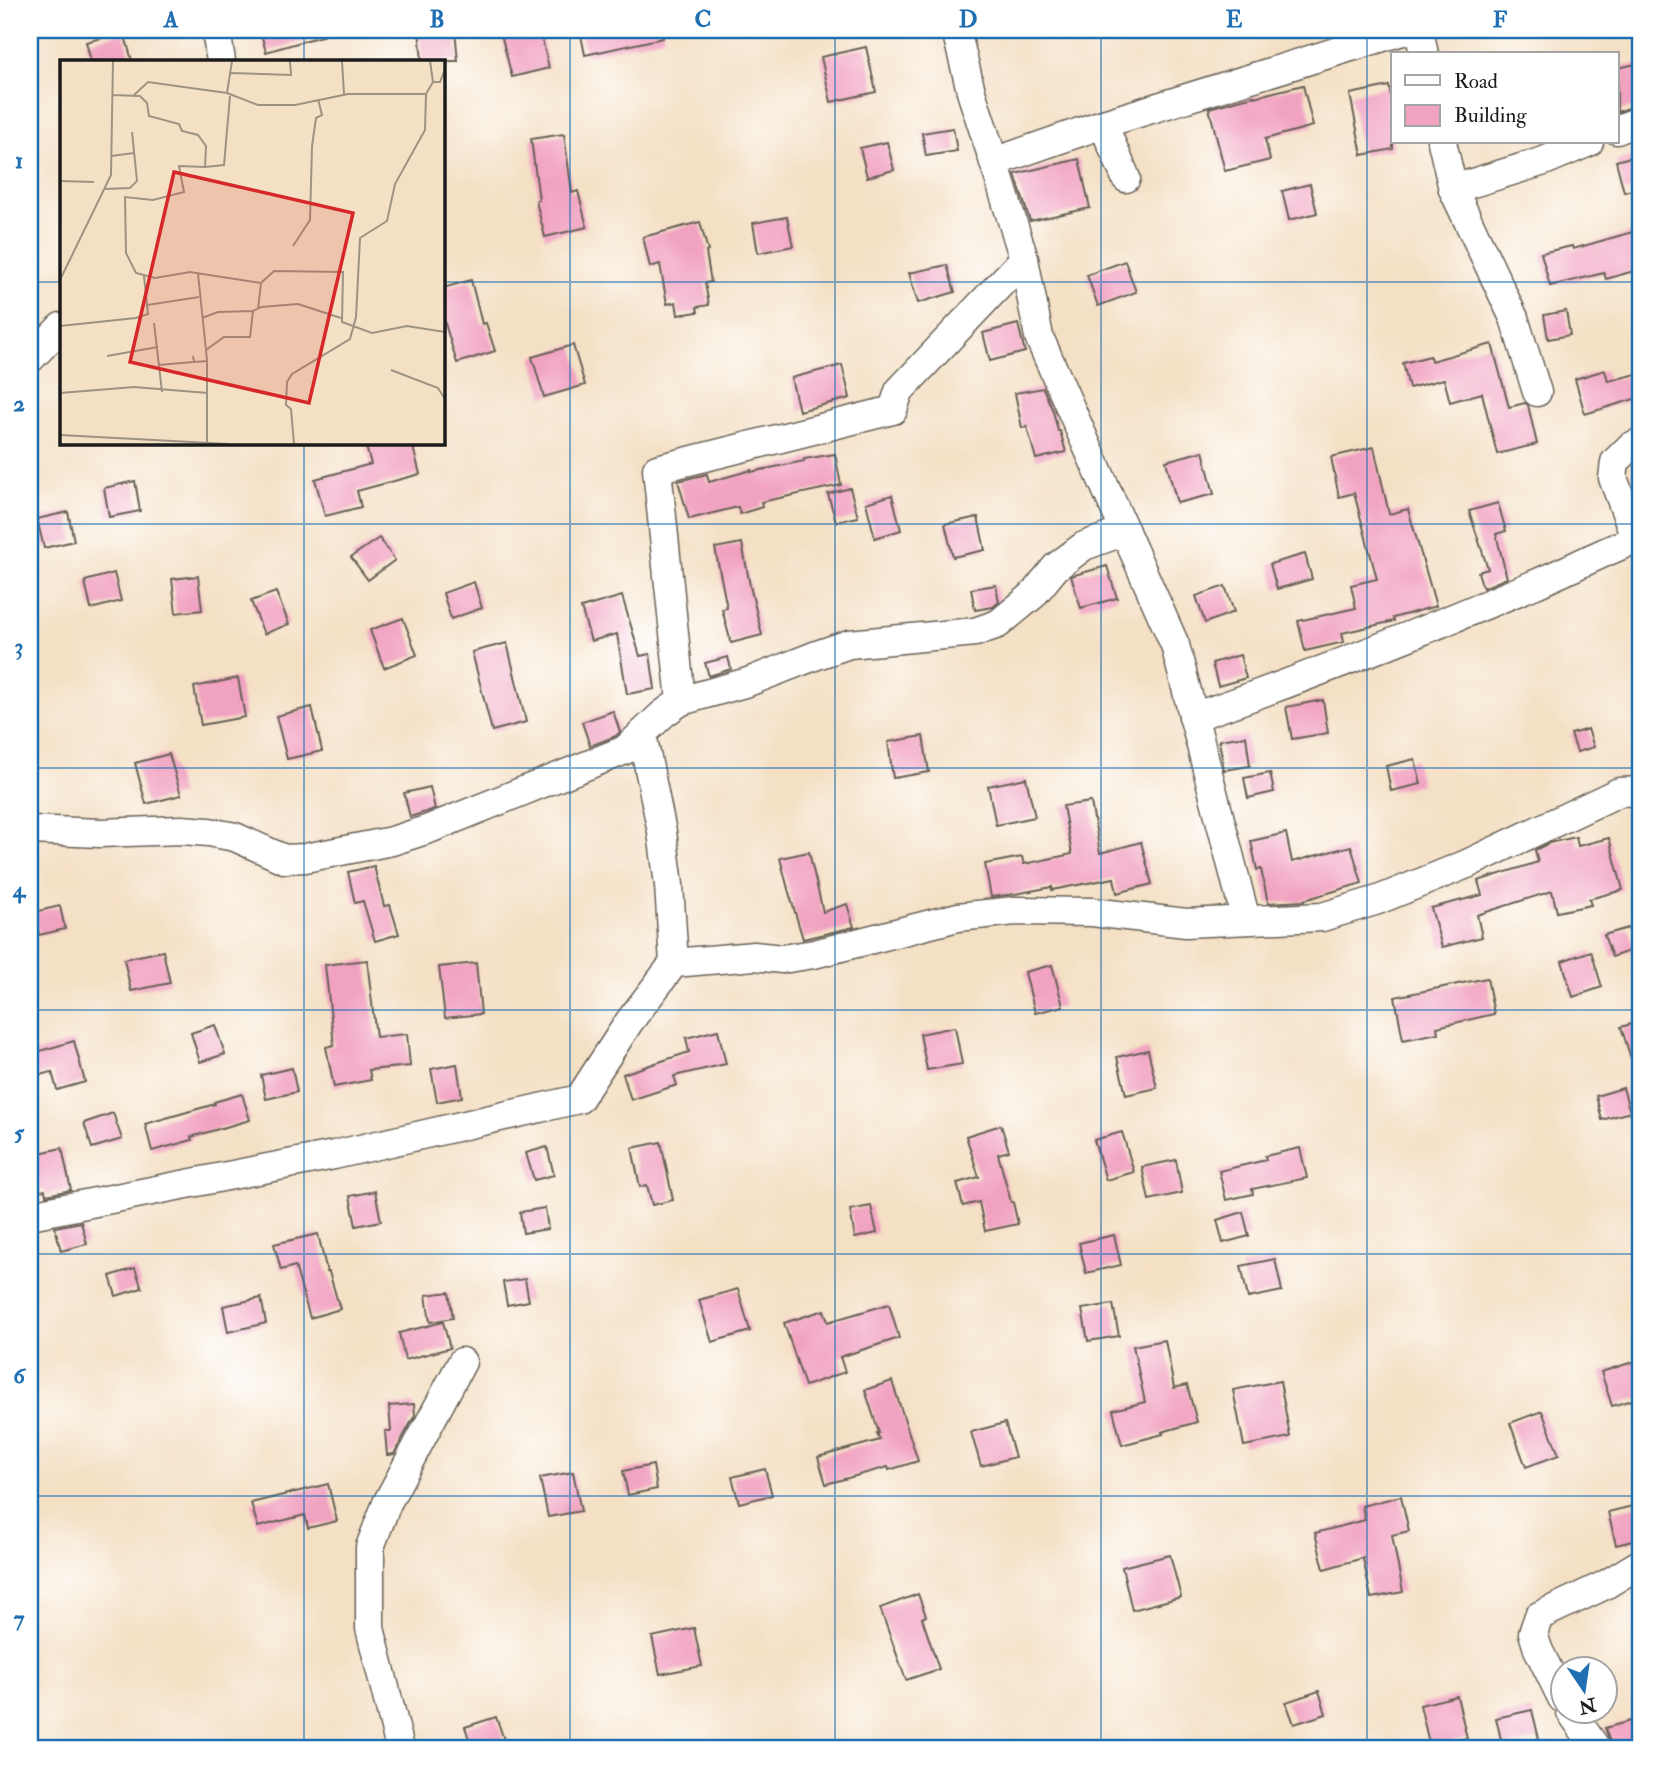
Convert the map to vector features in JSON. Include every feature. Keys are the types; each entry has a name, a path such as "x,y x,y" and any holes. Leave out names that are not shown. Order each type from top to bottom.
{"street":[{"path":"216,30 222,60"},
{"path":"956,30 972,95 1024,259 1038,337 1175,645 1246,920"},
{"path":"995,162 1103,124 1406,30"},
{"path":"1419,30 1424,52"},
{"path":"1618,131 1641,120"},
{"path":"1103,124 1126,178"},
{"path":"1443,144 1452,189 1514,318 1538,392"},
{"path":"1452,189 1544,160 1584,144"},
{"path":"681,701 657,469 893,410 899,391 1024,259"},
{"path":"30,359 60,328"},
{"path":"1194,718 1455,618 1561,573 1599,553 1639,543 1613,478 1615,461 1630,447 1641,442"},
{"path":"30,830 209,832 235,837 284,859 304,858 392,841 429,830 625,750 681,701 748,682 849,644 975,632 998,624 1032,596 1056,567 1084,546 1125,531"},
{"path":"30,1215 334,1154 579,1099 629,1022 674,963 669,885 662,832 642,734"},
{"path":"674,963 754,956 782,959 814,954 958,917 1016,911 1092,912 1186,923 1322,917 1378,900 1467,864 1619,792 1641,791"},
{"path":"400,1748 370,1628 370,1546 387,1503 463,1362"},
{"path":"1548,1669 1533,1633 1539,1616 1605,1585 1641,1563"},
{"path":"1581,1726 1596,1748"}],"building":[{"path":"260,30 324,30 325,35 266,52"},
{"path":"419,30 455,30 458,61 422,60"},
{"path":"500,30 540,30 549,68 512,77"},
{"path":"580,30 663,30 663,38 585,55"},
{"path":"124,32 132,60 91,60 86,42"},
{"path":"866,47 876,92 831,102 821,57"},
{"path":"1641,63 1641,104 1618,112 1618,68"},
{"path":"1303,85 1313,126 1265,139 1270,160 1225,171 1209,108"},
{"path":"1389,86 1393,149 1362,155 1350,94"},
{"path":"953,128 957,151 926,156 922,133"},
{"path":"564,134 572,193 578,191 587,227 545,237 536,201 539,200 531,139"},
{"path":"887,142 894,170 867,177 860,148"},
{"path":"1641,154 1641,188 1624,192 1616,161"},
{"path":"1079,159 1090,208 1030,221 1015,174"},
{"path":"1310,184 1317,213 1289,220 1282,191"},
{"path":"787,217 793,246 758,253 753,223"},
{"path":"700,222 708,251 711,282 705,283 709,305 697,307 698,312 678,315 676,302 667,304 660,264 650,267 643,237"},
{"path":"1636,231 1641,250 1641,269 1606,279 1604,273 1550,286 1541,253 1572,246 1573,249"},
{"path":"1125,261 1136,292 1098,306 1087,275"},
{"path":"947,265 955,292 918,303 909,273"},
{"path":"471,280 482,324 486,323 495,351 457,363 444,320 444,288"},
{"path":"1566,311 1570,335 1548,339 1544,315"},
{"path":"1018,324 1025,352 990,361 983,333"},
{"path":"1492,344 1509,407 1525,403 1528,405 1537,444 1497,454 1482,393 1450,402 1444,379 1409,388 1403,363 1430,356 1431,361"},
{"path":"573,345 585,385 544,397 532,357"},
{"path":"842,365 850,398 799,411 791,378"},
{"path":"1605,370 1608,381 1641,373 1641,397 1585,414 1575,379"},
{"path":"1043,388 1066,452 1036,459 1027,427 1022,428 1015,393"},
{"path":"365,444 412,444 420,474 357,491 361,507 325,516 315,479 371,464"},
{"path":"1374,447 1389,514 1408,509 1436,606 1393,618 1394,621 1342,633 1344,642 1305,651 1298,621 1356,608 1351,585 1377,579 1354,493 1339,497 1331,457"},
{"path":"1203,451 1214,494 1177,503 1166,461"},
{"path":"835,454 841,485 761,502 762,507 740,514 738,507 689,519 678,481 707,474 709,482 751,470"},
{"path":"135,481 140,511 109,517 104,488"},
{"path":"850,488 858,517 836,522 828,494"},
{"path":"892,495 901,530 875,538 866,503"},
{"path":"1498,503 1506,531 1496,534 1507,578 1483,588 1478,572 1488,569 1469,511"},
{"path":"68,512 74,541 44,548 37,519"},
{"path":"978,517 985,550 953,557 945,524"},
{"path":"379,538 395,560 368,580 351,557"},
{"path":"742,543 762,635 731,643 722,609 727,608 715,548"},
{"path":"1305,554 1312,579 1277,589 1270,564"},
{"path":"1107,566 1117,598 1081,608 1071,576"},
{"path":"114,573 121,601 91,609 85,581"},
{"path":"198,576 202,610 176,613 172,579"},
{"path":"474,582 482,608 451,619 443,593"},
{"path":"996,585 999,602 993,607 975,610 971,589"},
{"path":"1225,586 1234,612 1205,623 1196,596"},
{"path":"276,592 289,624 264,634 251,601"},
{"path":"622,596 640,656 650,654 655,689 627,694 617,634 591,641 581,608"},
{"path":"403,618 417,655 384,668 370,630"},
{"path":"507,643 526,722 492,731 472,652"},
{"path":"1240,655 1246,678 1218,686 1212,663"},
{"path":"728,657 731,669 709,676 705,663"},
{"path":"238,678 245,717 201,725 194,687"},
{"path":"1323,700 1328,733 1292,739 1286,707"},
{"path":"312,707 322,751 287,759 276,716"},
{"path":"613,711 620,732 590,746 582,722"},
{"path":"1588,729 1594,747 1577,752 1571,734"},
{"path":"923,736 929,772 893,778 888,742"},
{"path":"1246,736 1250,766 1224,770 1219,740"},
{"path":"169,754 181,795 146,804 135,763"},
{"path":"1415,759 1421,784 1391,791 1386,766"},
{"path":"1270,773 1274,792 1248,798 1244,778"},
{"path":"1026,778 1035,817 996,825 988,786"},
{"path":"430,787 435,809 410,817 404,793"},
{"path":"1091,802 1100,853 1141,842 1152,884 1117,893 1114,878 1052,890 1052,887 991,897 985,864 1022,857 1024,864 1072,854 1063,806"},
{"path":"1286,833 1292,862 1351,846 1362,883 1304,901 1268,903 1261,869 1257,870 1251,841"},
{"path":"1576,837 1578,846 1609,838 1623,890 1589,899 1591,905 1557,912 1552,891 1477,915 1482,937 1442,947 1431,908 1482,895 1478,881 1538,862 1535,850 1549,843"},
{"path":"809,852 823,912 847,904 854,927 803,939 780,858"},
{"path":"374,866 384,906 390,905 399,934 375,941 363,901 355,903 348,872"},
{"path":"60,906 65,929 39,935 34,912"},
{"path":"1628,928 1635,949 1612,957 1604,935"},
{"path":"163,951 170,983 131,991 124,959"},
{"path":"1591,951 1602,987 1573,997 1562,961"},
{"path":"367,960 376,1037 407,1034 410,1066 369,1070 371,1080 334,1087 326,1047 334,1045 325,965"},
{"path":"476,963 481,1014 445,1018 439,967"},
{"path":"1052,965 1063,1006 1035,1013 1025,972"},
{"path":"1487,978 1494,1014 1437,1027 1438,1033 1403,1040 1395,997"},
{"path":"1641,1021 1641,1076 1637,1077 1621,1027"},
{"path":"215,1025 225,1054 200,1062 191,1033"},
{"path":"955,1027 962,1064 927,1070 920,1034"},
{"path":"718,1030 726,1064 674,1076 677,1085 631,1100 623,1074 689,1052 686,1038"},
{"path":"74,1041 85,1082 57,1090 52,1072 30,1077 30,1054"},
{"path":"1148,1050 1157,1088 1126,1095 1117,1057"},
{"path":"457,1064 462,1097 437,1102 431,1069"},
{"path":"292,1068 297,1092 266,1099 261,1075"},
{"path":"1623,1088 1630,1112 1602,1120 1596,1096"},
{"path":"242,1094 250,1120 152,1151 145,1124"},
{"path":"113,1113 122,1139 92,1148 84,1123"},
{"path":"1001,1125 1009,1151 998,1154 1018,1224 985,1231 979,1202 963,1206 957,1183 979,1177 966,1136"},
{"path":"1122,1132 1134,1172 1106,1180 1094,1140"},
{"path":"661,1142 673,1200 652,1205 647,1185 640,1187 632,1148"},
{"path":"547,1147 554,1175 534,1180 526,1153"},
{"path":"62,1148 71,1190 46,1195 45,1190 38,1191 30,1155"},
{"path":"1300,1148 1307,1178 1252,1189 1253,1194 1226,1200 1219,1171 1266,1160 1265,1156"},
{"path":"1176,1160 1182,1193 1149,1200 1142,1167"},
{"path":"375,1191 381,1221 356,1226 350,1196"},
{"path":"871,1206 877,1233 855,1238 850,1210"},
{"path":"545,1208 548,1229 523,1233 520,1212"},
{"path":"1243,1212 1249,1236 1223,1243 1217,1220"},
{"path":"81,1222 87,1244 61,1251 55,1227"},
{"path":"318,1234 340,1309 310,1318 295,1266 281,1270 274,1244"},
{"path":"1114,1235 1121,1265 1086,1273 1079,1243"},
{"path":"1275,1259 1282,1291 1248,1298 1241,1266"},
{"path":"135,1268 142,1288 116,1296 110,1276"},
{"path":"525,1279 529,1301 507,1305 503,1282"},
{"path":"738,1289 750,1331 712,1342 699,1300"},
{"path":"449,1292 453,1318 430,1322 426,1295"},
{"path":"261,1298 266,1323 228,1332 223,1306"},
{"path":"889,1304 899,1338 840,1357 845,1372 805,1386 784,1323 824,1310 828,1322"},
{"path":"1113,1304 1119,1336 1088,1341 1082,1309"},
{"path":"443,1322 450,1348 405,1360 399,1333"},
{"path":"1165,1340 1174,1388 1187,1385 1197,1422 1122,1445 1113,1410 1145,1402 1133,1346"},
{"path":"1636,1361 1641,1378 1641,1397 1612,1406 1601,1372"},
{"path":"892,1381 918,1461 826,1484 818,1457 880,1440 865,1390"},
{"path":"1280,1381 1290,1437 1244,1446 1233,1390"},
{"path":"414,1404 415,1415 394,1454 387,1455 385,1431 391,1431 389,1406"},
{"path":"1542,1411 1559,1455 1526,1467 1510,1423"},
{"path":"1005,1423 1015,1457 981,1466 971,1432"},
{"path":"653,1465 657,1489 628,1495 623,1471"},
{"path":"765,1469 772,1495 739,1503 732,1477"},
{"path":"573,1472 581,1511 548,1517 540,1478"},
{"path":"328,1484 337,1521 308,1528 305,1515 258,1527 251,1503"},
{"path":"1401,1496 1409,1531 1392,1535 1403,1592 1371,1598 1363,1558 1324,1569 1315,1533 1365,1520 1362,1506"},
{"path":"1641,1504 1641,1539 1616,1545 1608,1512"},
{"path":"1170,1555 1181,1597 1132,1610 1122,1567"},
{"path":"918,1594 926,1616 922,1618 939,1669 906,1680 880,1608"},
{"path":"694,1628 702,1666 660,1674 652,1637"},
{"path":"1319,1691 1326,1714 1294,1724 1286,1702"},
{"path":"1457,1696 1467,1738 1430,1747 1420,1705"},
{"path":"1532,1710 1539,1739 1503,1748 1496,1718"},
{"path":"496,1717 507,1748 472,1748 465,1727"},
{"path":"1634,1720 1641,1748 1612,1748 1605,1728"}]}
